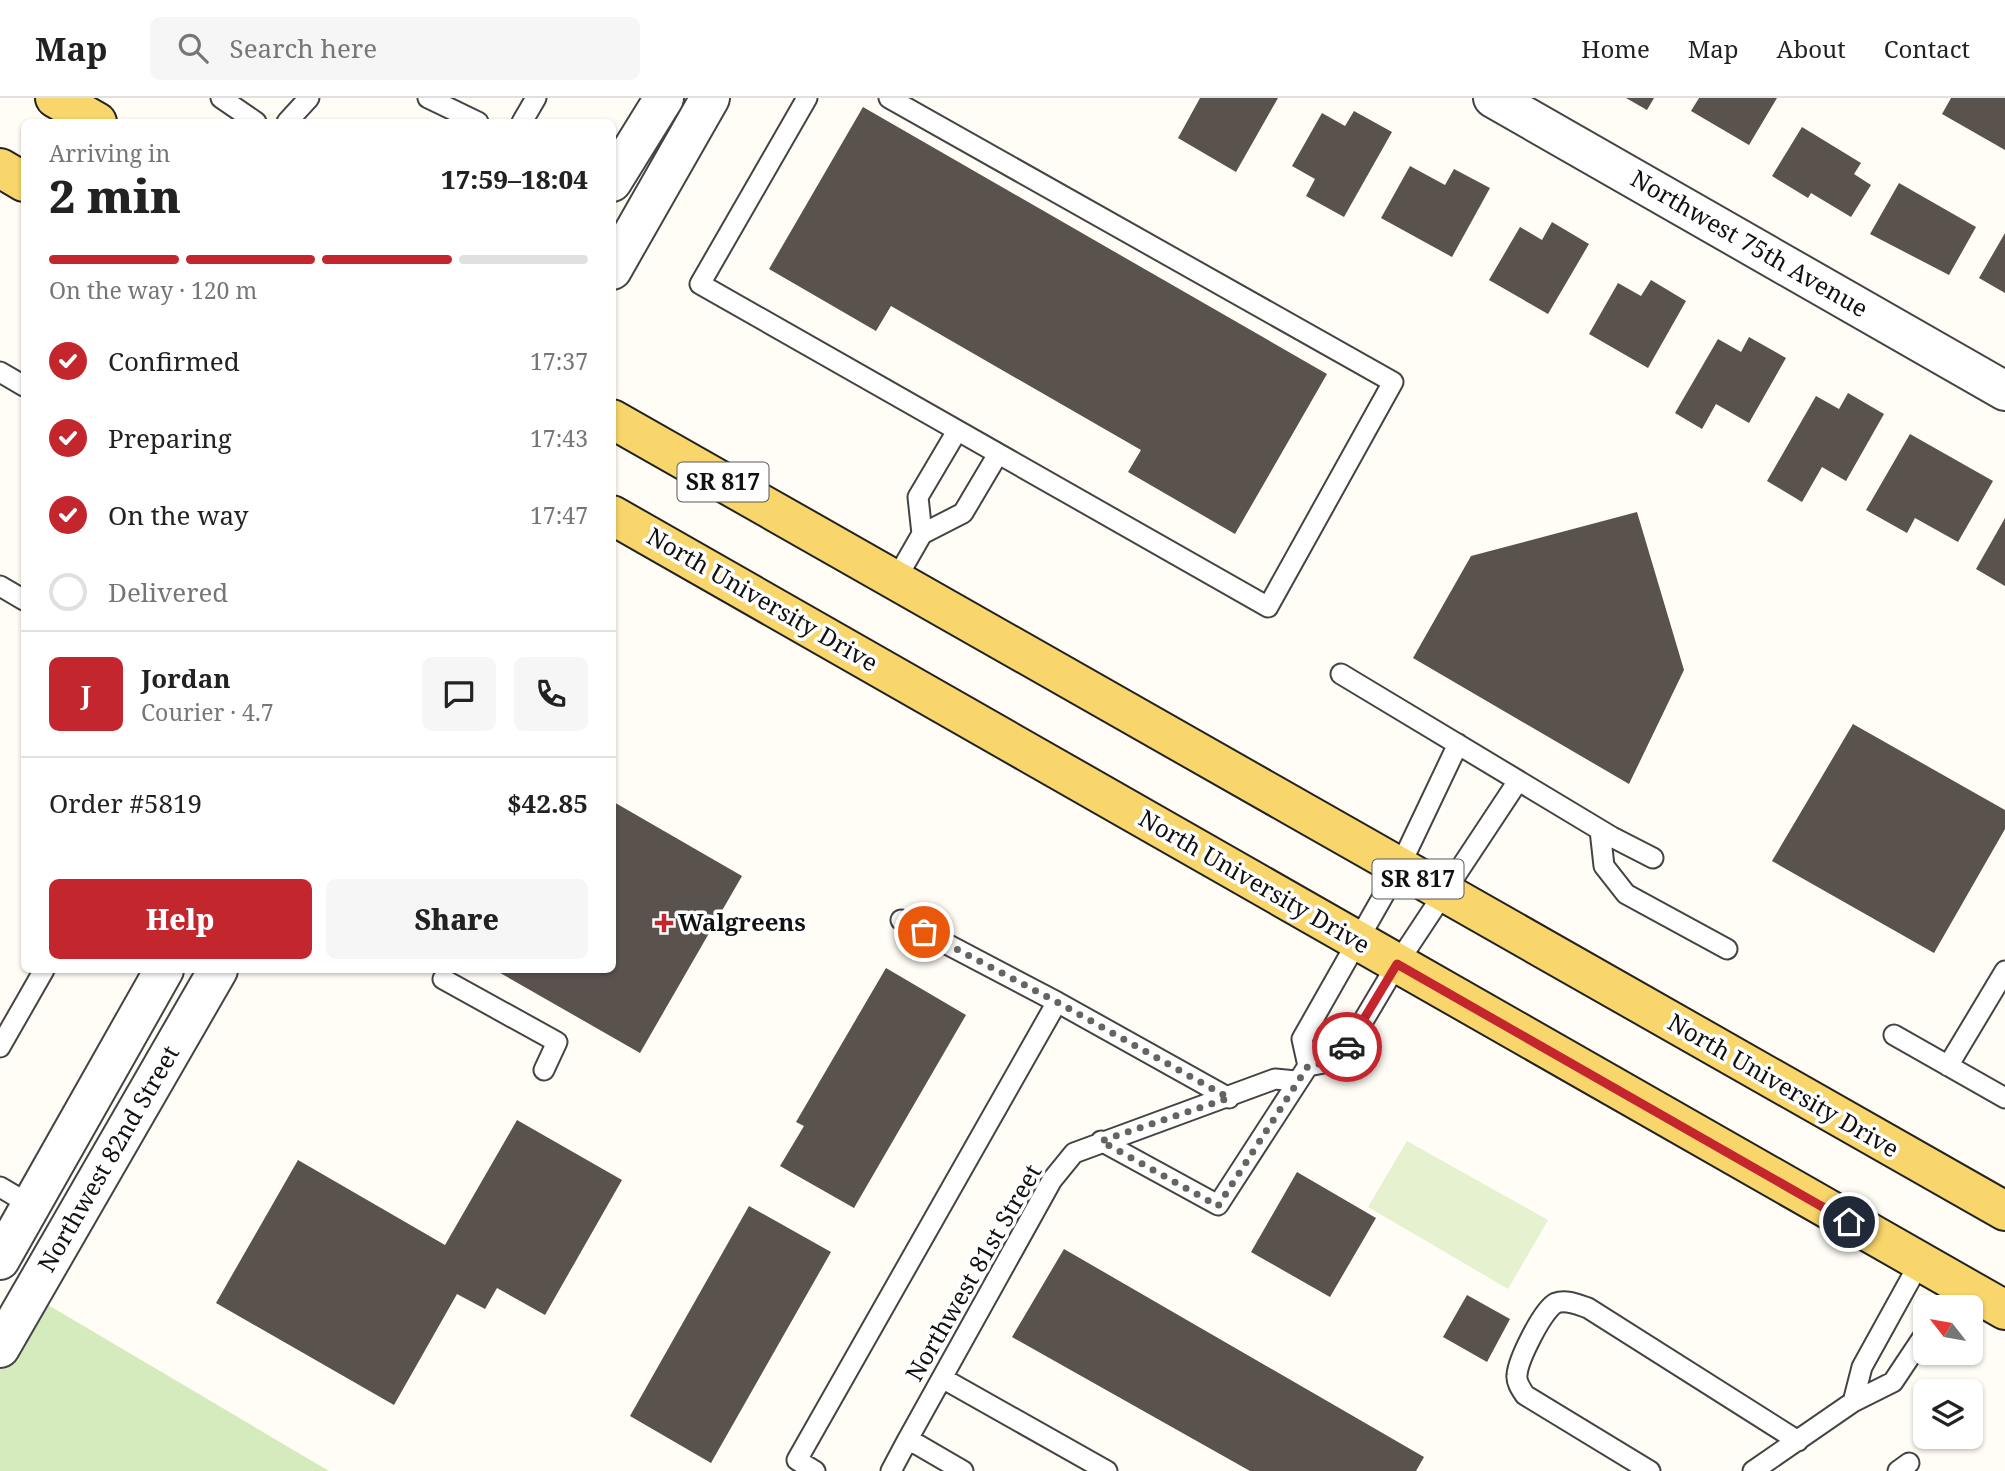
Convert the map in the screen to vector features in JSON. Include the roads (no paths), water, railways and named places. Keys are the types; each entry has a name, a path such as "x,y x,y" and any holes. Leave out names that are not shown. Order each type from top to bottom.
{"main road":[{"path":"55,98 92,119"},
{"name":"North University Drive","path":"616,421 2005,1211"},
{"name":"North University Drive","path":"616,517 1920,1262 1950,1295"},
{"name":"North University Drive","path":"1983,1305 2005,1311"}],"street":[{"path":"616,176 664,98"},
{"path":"616,263 710,98"},
{"name":"Northwest 75th Avenue","path":"1493,98 2005,391"},
{"name":"Northwest 82nd Street","path":"0,1260 16,1197 162,973"},
{"name":"Northwest 82nd Street","path":"0,1348 216,973"}],"lane":[{"path":"221,98 252,119"},
{"path":"290,119 309,98"},
{"path":"428,98 472,119"},
{"path":"524,119 536,98"},
{"path":"807,98 700,284 1268,607 1393,382 889,98"},
{"path":"0,372 21,384"},
{"path":"922,534 918,497 957,431"},
{"path":"895,581 922,534 963,513 998,454"},
{"path":"0,586 21,598"},
{"path":"1341,674 1600,830 1653,858"},
{"path":"1101,1141 1218,1206 1302,1074 1302,1039 1399,868 1458,744"},
{"name":"Northwest 81st Street","path":"891,1471 1052,1180 1074,1153 1275,1079 1302,1074 1340,1060 1397,964 1518,780"},
{"path":"1600,830 1604,866 1626,894 1727,949"},
{"path":"901,920 1057,1002 1229,1098"},
{"path":"1948,1066 2005,971"},
{"path":"0,1047 42,973"},
{"path":"443,979 557,1042 544,1070"},
{"path":"816,1471 794,1466 1057,1002"},
{"path":"1894,1035 2005,1098"},
{"path":"1853,1402 1862,1367 1920,1262"},
{"path":"1650,1471 1525,1395 1516,1377 1520,1362 1543,1316 1555,1304 1566,1302 1588,1308 1798,1441"},
{"path":"1753,1471 1853,1402 1894,1382 1913,1353"},
{"path":"942,1378 1107,1471"},
{"path":"908,1439 963,1471"}],"place":[{"name":"Walgreens","path":"664,923"}]}
